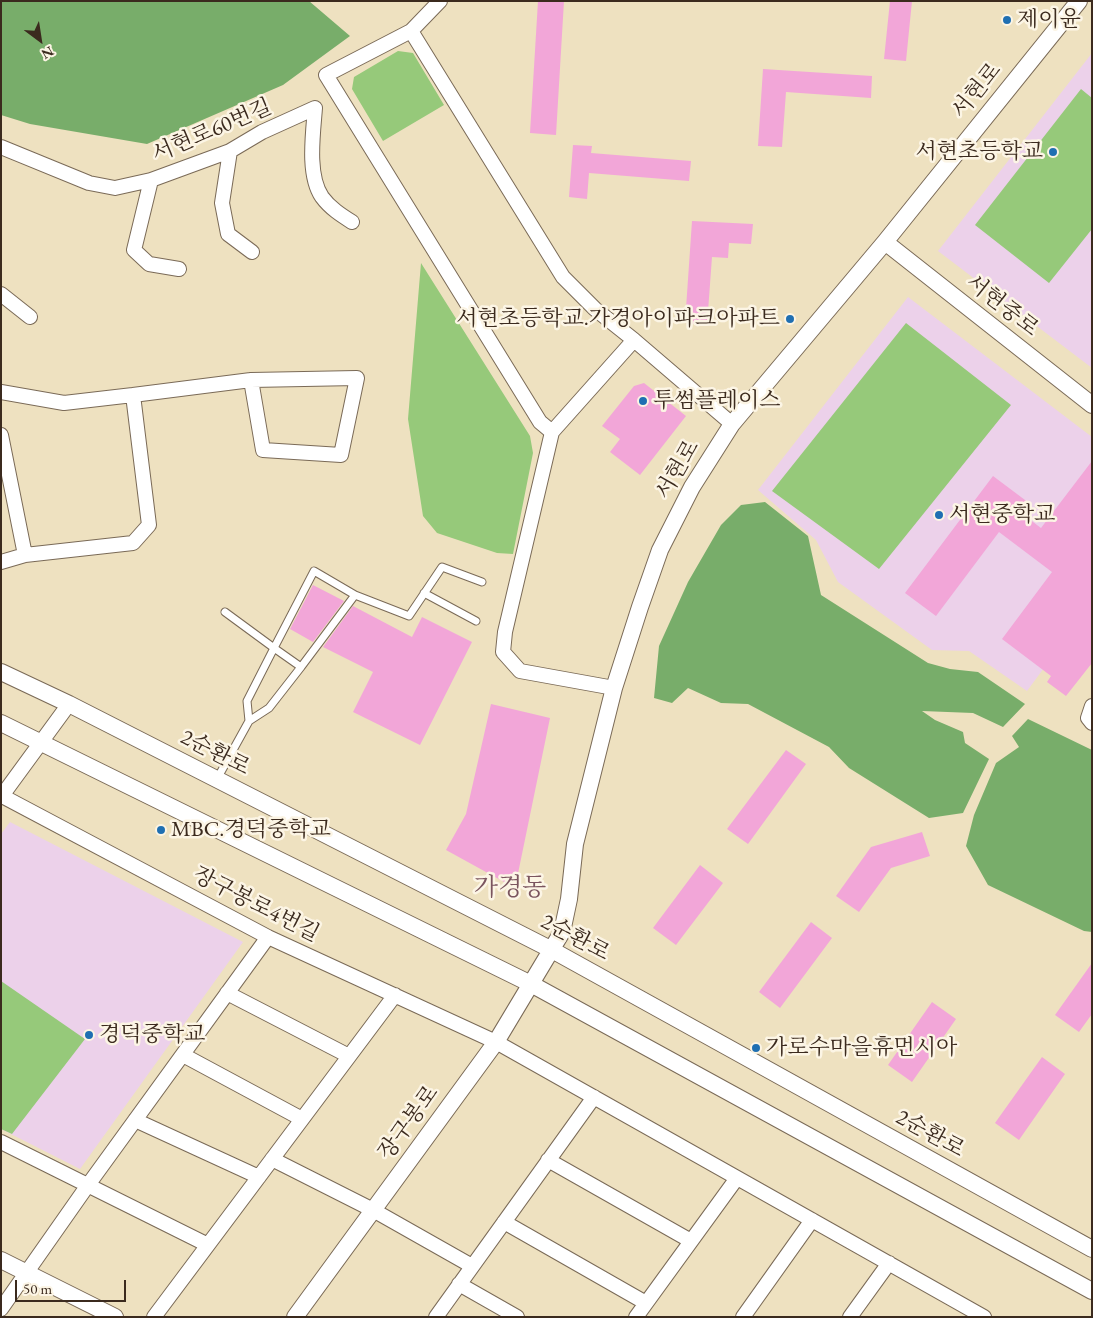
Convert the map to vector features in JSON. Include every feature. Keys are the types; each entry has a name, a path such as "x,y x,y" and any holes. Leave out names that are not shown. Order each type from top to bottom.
{"street":[{"path":"440,1 410,31 326,75 540,422 552,432"},
{"name":"서현로","path":"552,950 562,932 569,899 575,844 614,688 660,550 692,487 732,424 885,242 1080,1"},
{"path":"410,31 563,277 595,309 732,424"},
{"name":"서현로60번길","path":"1,147 90,183 115,188 151,180 230,151 262,132 315,108 312,139 314,180 321,196 331,208 352,222"},
{"path":"230,151 222,203 228,234 252,252"},
{"path":"151,180 134,250 149,264 179,269"},
{"name":"서현중로","path":"885,242 1092,405"},
{"path":"1,294 30,317"},
{"path":"614,688 520,671 503,652 552,432 634,340"},
{"path":"1,392 64,403 251,380 357,378 341,454 263,450 251,380"},
{"path":"1,562 25,555 133,543 149,526 133,394"},
{"path":"1,435 25,555"},
{"name":"2순환로","path":"1,672 69,704 552,950 1092,1249"},
{"path":"1,796 69,704"},
{"path":"1,723 531,984 1092,1290"},
{"name":"장구봉로4번길","path":"1,796 268,937 496,1042 984,1317"},
{"path":"1,1309 268,937"},
{"name":"장구봉로","path":"295,1317 496,1042 552,950"},
{"path":"227,994 349,1056"},
{"path":"154,1317 395,995"},
{"path":"183,1054 302,1119"},
{"path":"436,1317 594,1097"},
{"path":"135,1120 259,1177"},
{"path":"1,1142 208,1245"},
{"path":"272,1160 373,1210 472,1266"},
{"path":"548,1160 691,1241"},
{"path":"636,1317 737,1178"},
{"path":"743,1317 812,1220"},
{"path":"504,1222 646,1303"},
{"path":"1,1260 115,1317"},
{"path":"850,1317 889,1264"},
{"path":"459,1284 517,1317"}],"lane":[{"path":"249,721 247,702 314,571 355,595 409,616 442,567 482,582"},
{"path":"424,593 476,620"},
{"path":"217,779 249,721 269,708 355,595"},
{"path":"225,612 301,667"}],"shaded area":[{"name":"서현초등학교","path":"1092,53 1092,368 938,251"},
{"name":"서현중학교","path":"908,297 1092,437 1092,603 1027,691 969,651 932,650 838,582 816,540 758,490"},
{"name":"경덕중학교","path":"10,822 243,942 80,1169 1,1129 1,834"}],"green space":[{"path":"1,1 309,1 350,36 283,85 147,144 30,124 1,115"},
{"path":"398,51 413,53 444,105 383,141 352,89 354,77"},
{"path":"1081,89 1092,98 1092,229 1049,283 975,225"},
{"path":"421,263 530,436 533,453 513,554 497,553 437,533 423,516 408,419"},
{"path":"906,323 1011,405 879,569 772,491"},
{"path":"765,502 808,536 821,595 928,663 950,669 978,672 1025,704 1003,727 973,713 922,711 935,720 963,732 965,743 989,759 963,813 929,818 849,768 829,747 748,704 721,703 688,688 672,703 654,698 659,646 688,582 721,525 741,505"},
{"path":"1028,719 1092,750 1092,932 1084,931 988,885 966,846 974,815 996,763 1019,747 1012,736"},
{"path":"1,981 85,1039 12,1134 1,1129"}],"building":[{"path":"538,1 564,1 556,135 530,133"},
{"path":"890,1 912,1 906,61 884,59"},
{"path":"763,69 872,76 871,98 786,92 782,147 758,146"},
{"path":"573,145 592,146 591,153 691,161 689,181 589,173 587,199 569,197"},
{"path":"692,221 753,224 751,244 729,243 728,258 712,257 707,325 685,323"},
{"path":"644,383 686,416 640,475 610,452 620,439 602,426 634,386"},
{"name":"서현중학교","path":"1092,461 1092,663 1066,696 1047,682 1051,676 1002,639 1052,572 999,532 936,616 905,593 993,476 1029,503 1021,513 1041,528"},
{"path":"313,585 344,601 313,642 290,629"},
{"path":"353,606 412,637 422,617 472,642 420,745 353,712 373,672 323,647"},
{"path":"491,704 550,718 515,888 446,850 466,814"},
{"path":"786,750 806,764 748,844 727,829"},
{"path":"922,832 930,856 891,868 859,912 836,896 871,847"},
{"path":"700,865 723,883 676,945 653,928"},
{"path":"811,922 832,938 780,1008 759,992"},
{"path":"1092,963 1092,1014 1079,1032 1055,1015"},
{"path":"932,1002 956,1019 912,1082 888,1065"},
{"path":"1042,1057 1065,1074 1019,1140 995,1123"}],"place":[{"name":"제이윤","path":"1007,20"},
{"name":"서현초등학교","path":"1053,152"},
{"name":"서현초등학교.가경아이파크아파트","path":"790,319"},
{"name":"투썸플레이스","path":"643,401"},
{"name":"서현중학교","path":"939,515"},
{"name":"MBC.경덕중학교","path":"161,830"},
{"name":"경덕중학교","path":"89,1035"},
{"name":"가로수마을휴먼시아","path":"756,1048"}],"district":[{"name":"가경동","path":"510,888"}]}
